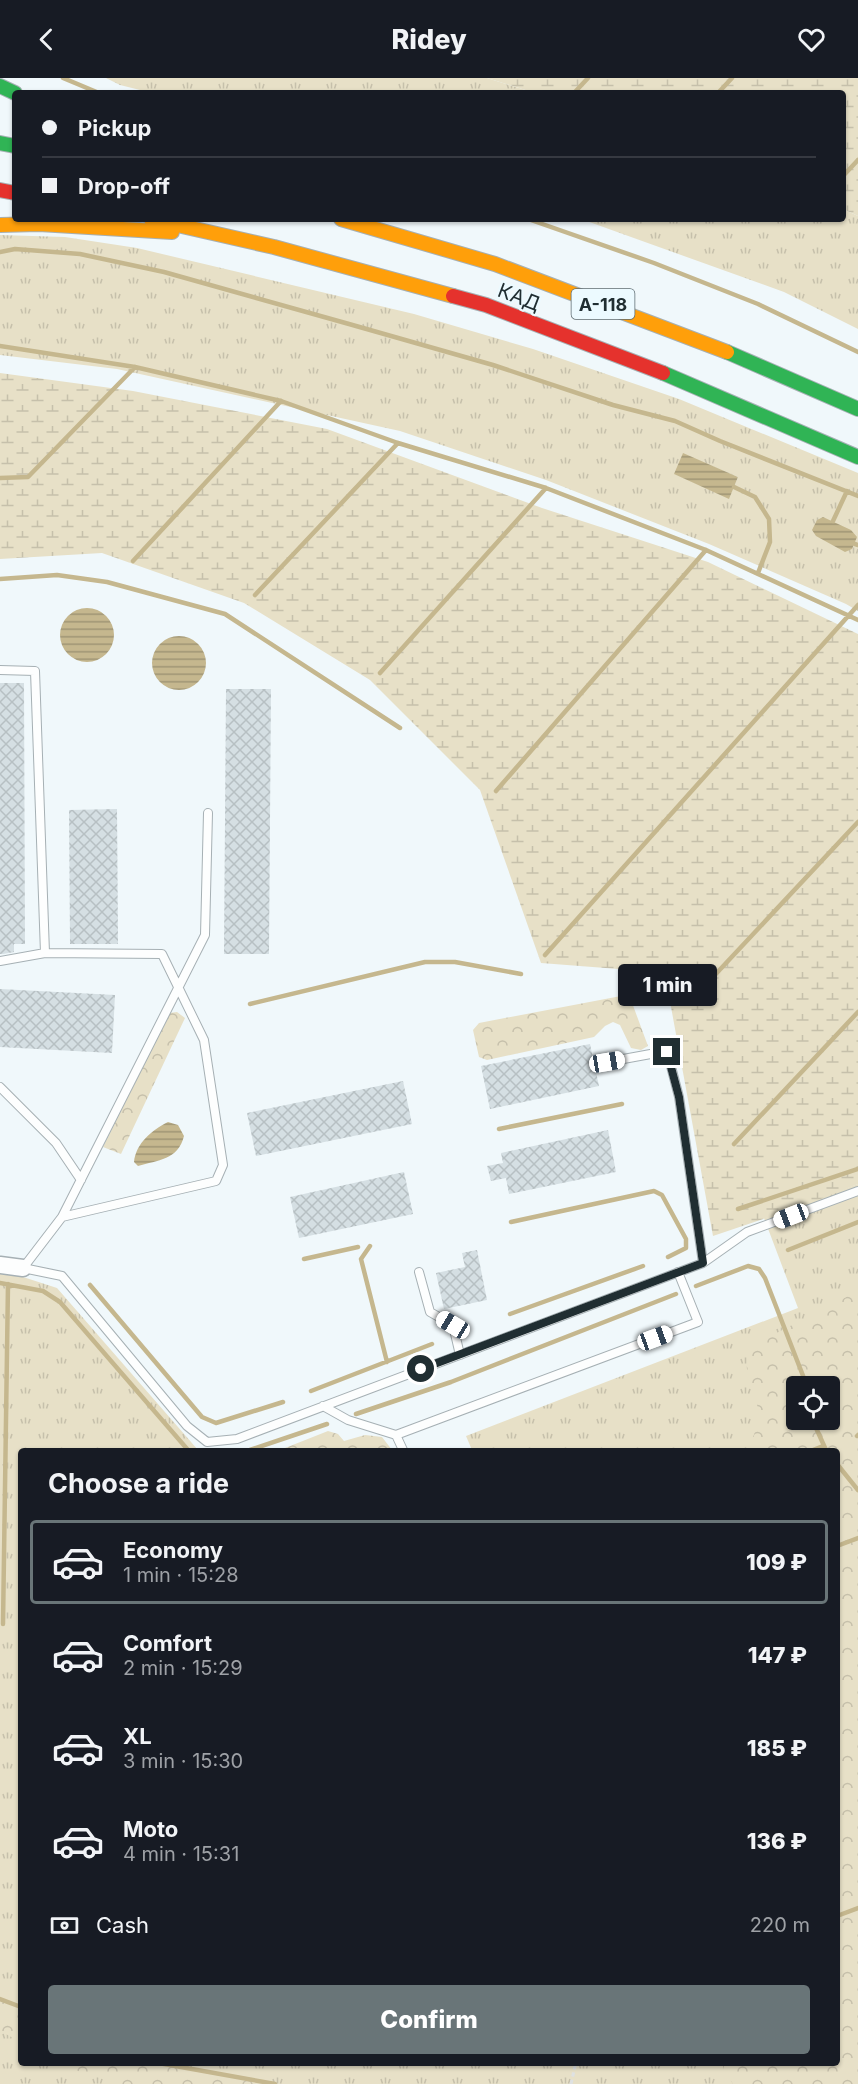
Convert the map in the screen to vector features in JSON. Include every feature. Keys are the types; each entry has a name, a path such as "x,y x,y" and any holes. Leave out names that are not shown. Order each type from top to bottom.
{"main road":[{"name":"КАД","path":"164,222 486,305 686,382 858,457"},
{"name":"КАД","path":"351,222 495,264 702,341 858,409"},
{"path":"0,225 39,224 225,236"}],"street":[{"path":"0,1265 23,1268"}],"lane":[{"path":"0,670 35,671 45,953"},
{"path":"208,813 205,935 62,1216 23,1268 62,1276 187,1426 212,1448"},
{"path":"0,961 45,953 162,954 204,1040 223,1165 216,1181 62,1216"},
{"path":"607,1062 667,1052 679,1097 703,1263"},
{"path":"0,1087 56,1143 81,1180"},
{"path":"207,1442 237,1439 703,1263 747,1232 858,1191"},
{"path":"419,1272 430,1312 453,1325 460,1355"},
{"path":"324,1406 348,1420 396,1435 698,1322 678,1272"},
{"path":"396,1435 402,1448"}],"path":[{"path":"571,2084 575,2066"}],"green space":[{"path":"106,78 487,78 525,90 140,90 120,85"},
{"path":"487,78 858,78 858,216 846,210 846,90 525,90"},
{"path":"846,210 858,216 858,329 784,292 589,222 846,222"},
{"path":"0,235 65,237 137,248 414,314 533,349 679,399 858,473 858,611 709,544 546,480 400,431 117,369 0,355","holes":["683,454 738,477 729,498 675,474"]},
{"path":"0,373 133,391 327,429 542,508 708,562 858,634 858,1184 713,1236 669,996 657,972 541,963 480,790 370,680 244,603 102,553 0,559"},
{"path":"621,996 631,1000 648,1046 641,1050 631,1048 620,1025 613,1022 605,1026 594,1037 487,1060 479,1057 473,1030 479,1023"},
{"path":"177,1012 185,1018 121,1154 103,1147 169,1013"},
{"path":"858,1184 858,2084 0,2084 0,1274 20,1276 57,1288 196,1448 18,1448 18,2066 840,2066 840,1448 471,1448 466,1436 798,1308 764,1218"},
{"path":"858,1291 858,2084 733,2084 724,2070 724,2066 840,2066 840,1448 749,1448 756,1430 758,1409 748,1374 748,1359 759,1342"},
{"path":"328,1431 338,1434 344,1441 365,1435 382,1437 390,1448 285,1448"},
{"path":"0,1999 18,2006 18,2040 0,2031"},
{"path":"62,2066 170,2066 275,2084 121,2084"}],"shaded area":[{"path":"683,453 738,477 729,499 674,474"},
{"path":"823,517 851,530 857,537 852,549 845,552 816,536 812,530 817,520"},
{"path":"82,608 92,608 102,612 110,620 114,635 110,650 102,658 92,662 82,662 72,658 64,650 60,640 60,630 64,620 72,612"},
{"path":"174,636 184,636 194,640 202,648 206,663 202,678 194,686 184,690 174,690 164,686 156,678 152,668 152,658 156,648 164,640"},
{"path":"168,1122 178,1125 184,1136 177,1150 166,1158 138,1166 134,1162 141,1143 156,1129"}],"building":[{"path":"0,683 24,683 25,944 14,944 14,952 3,954 0,954"},
{"path":"226,689 271,689 269,954 224,954"},
{"path":"117,809 118,944 70,944 69,810"},
{"path":"0,989 115,995 112,1053 0,1047"},
{"path":"590,1044 599,1086 490,1109 481,1066"},
{"path":"403,1081 412,1124 256,1156 247,1113"},
{"path":"608,1130 616,1172 509,1194 506,1178 491,1181 487,1166 503,1163 501,1153"},
{"path":"404,1172 413,1214 299,1238 290,1197"},
{"path":"477,1250 487,1300 444,1309 436,1273 465,1267 462,1253"}],"waterway":[{"path":"63,78 92,90"},
{"path":"577,90 588,78"},
{"path":"721,90 732,78"},
{"path":"846,173 858,160"},
{"path":"537,222 654,263 758,304 858,352"},
{"path":"0,252 15,249 80,254 164,272 349,324 493,365 613,405 675,421 858,496"},
{"path":"0,346 135,367 281,401 398,443 546,488 706,550 858,620"},
{"path":"0,478 28,477 135,367"},
{"path":"133,561 281,401"},
{"path":"255,595 398,443"},
{"path":"734,487 755,497 769,519 770,542 758,573"},
{"path":"380,673 546,488"},
{"path":"833,521 847,491"},
{"path":"496,791 706,550"},
{"path":"0,579 57,575 107,582 225,614 400,728"},
{"path":"545,955 858,605"},
{"path":"698,993 858,822"},
{"path":"250,1004 425,962 455,962 521,974"},
{"path":"734,1144 858,1012"},
{"path":"499,1129 622,1104"},
{"path":"738,1209 858,1169"},
{"path":"511,1222 654,1191 662,1195 686,1239 686,1248 668,1257"},
{"path":"788,1250 858,1222"},
{"path":"370,1246 361,1259 387,1362"},
{"path":"304,1259 358,1247"},
{"path":"510,1314 643,1266"},
{"path":"696,1286 748,1266 759,1269 765,1278 803,1376"},
{"path":"0,1283 43,1291 60,1302 186,1448"},
{"path":"3,1624 8,1284"},
{"path":"90,1285 202,1417 216,1423 283,1402"},
{"path":"356,1414 451,1382 676,1294"},
{"path":"311,1391 432,1344"},
{"path":"256,1448 327,1424"},
{"path":"817,1430 825,1448"},
{"path":"818,1448 823,1446"},
{"path":"840,1468 858,1490"},
{"path":"840,1545 858,1538"},
{"path":"840,1915 858,1908"},
{"path":"0,1999 18,2006"},
{"path":"175,2066 275,2084"}],"traffic: fast":[{"path":"0,86 12,92"},
{"path":"0,143 12,145"},
{"path":"727,352 858,409"},
{"path":"663,373 858,457"}],"traffic: slow":[{"path":"164,222 274,247 453,296"},
{"path":"351,222 495,264 727,352"},
{"path":"0,225 39,224 172,232"}],"traffic: jam":[{"path":"0,190 12,192"},
{"path":"453,296 486,305 663,373"}],"route":[{"path":"421,1369 703,1263 679,1097 667,1052"}]}
